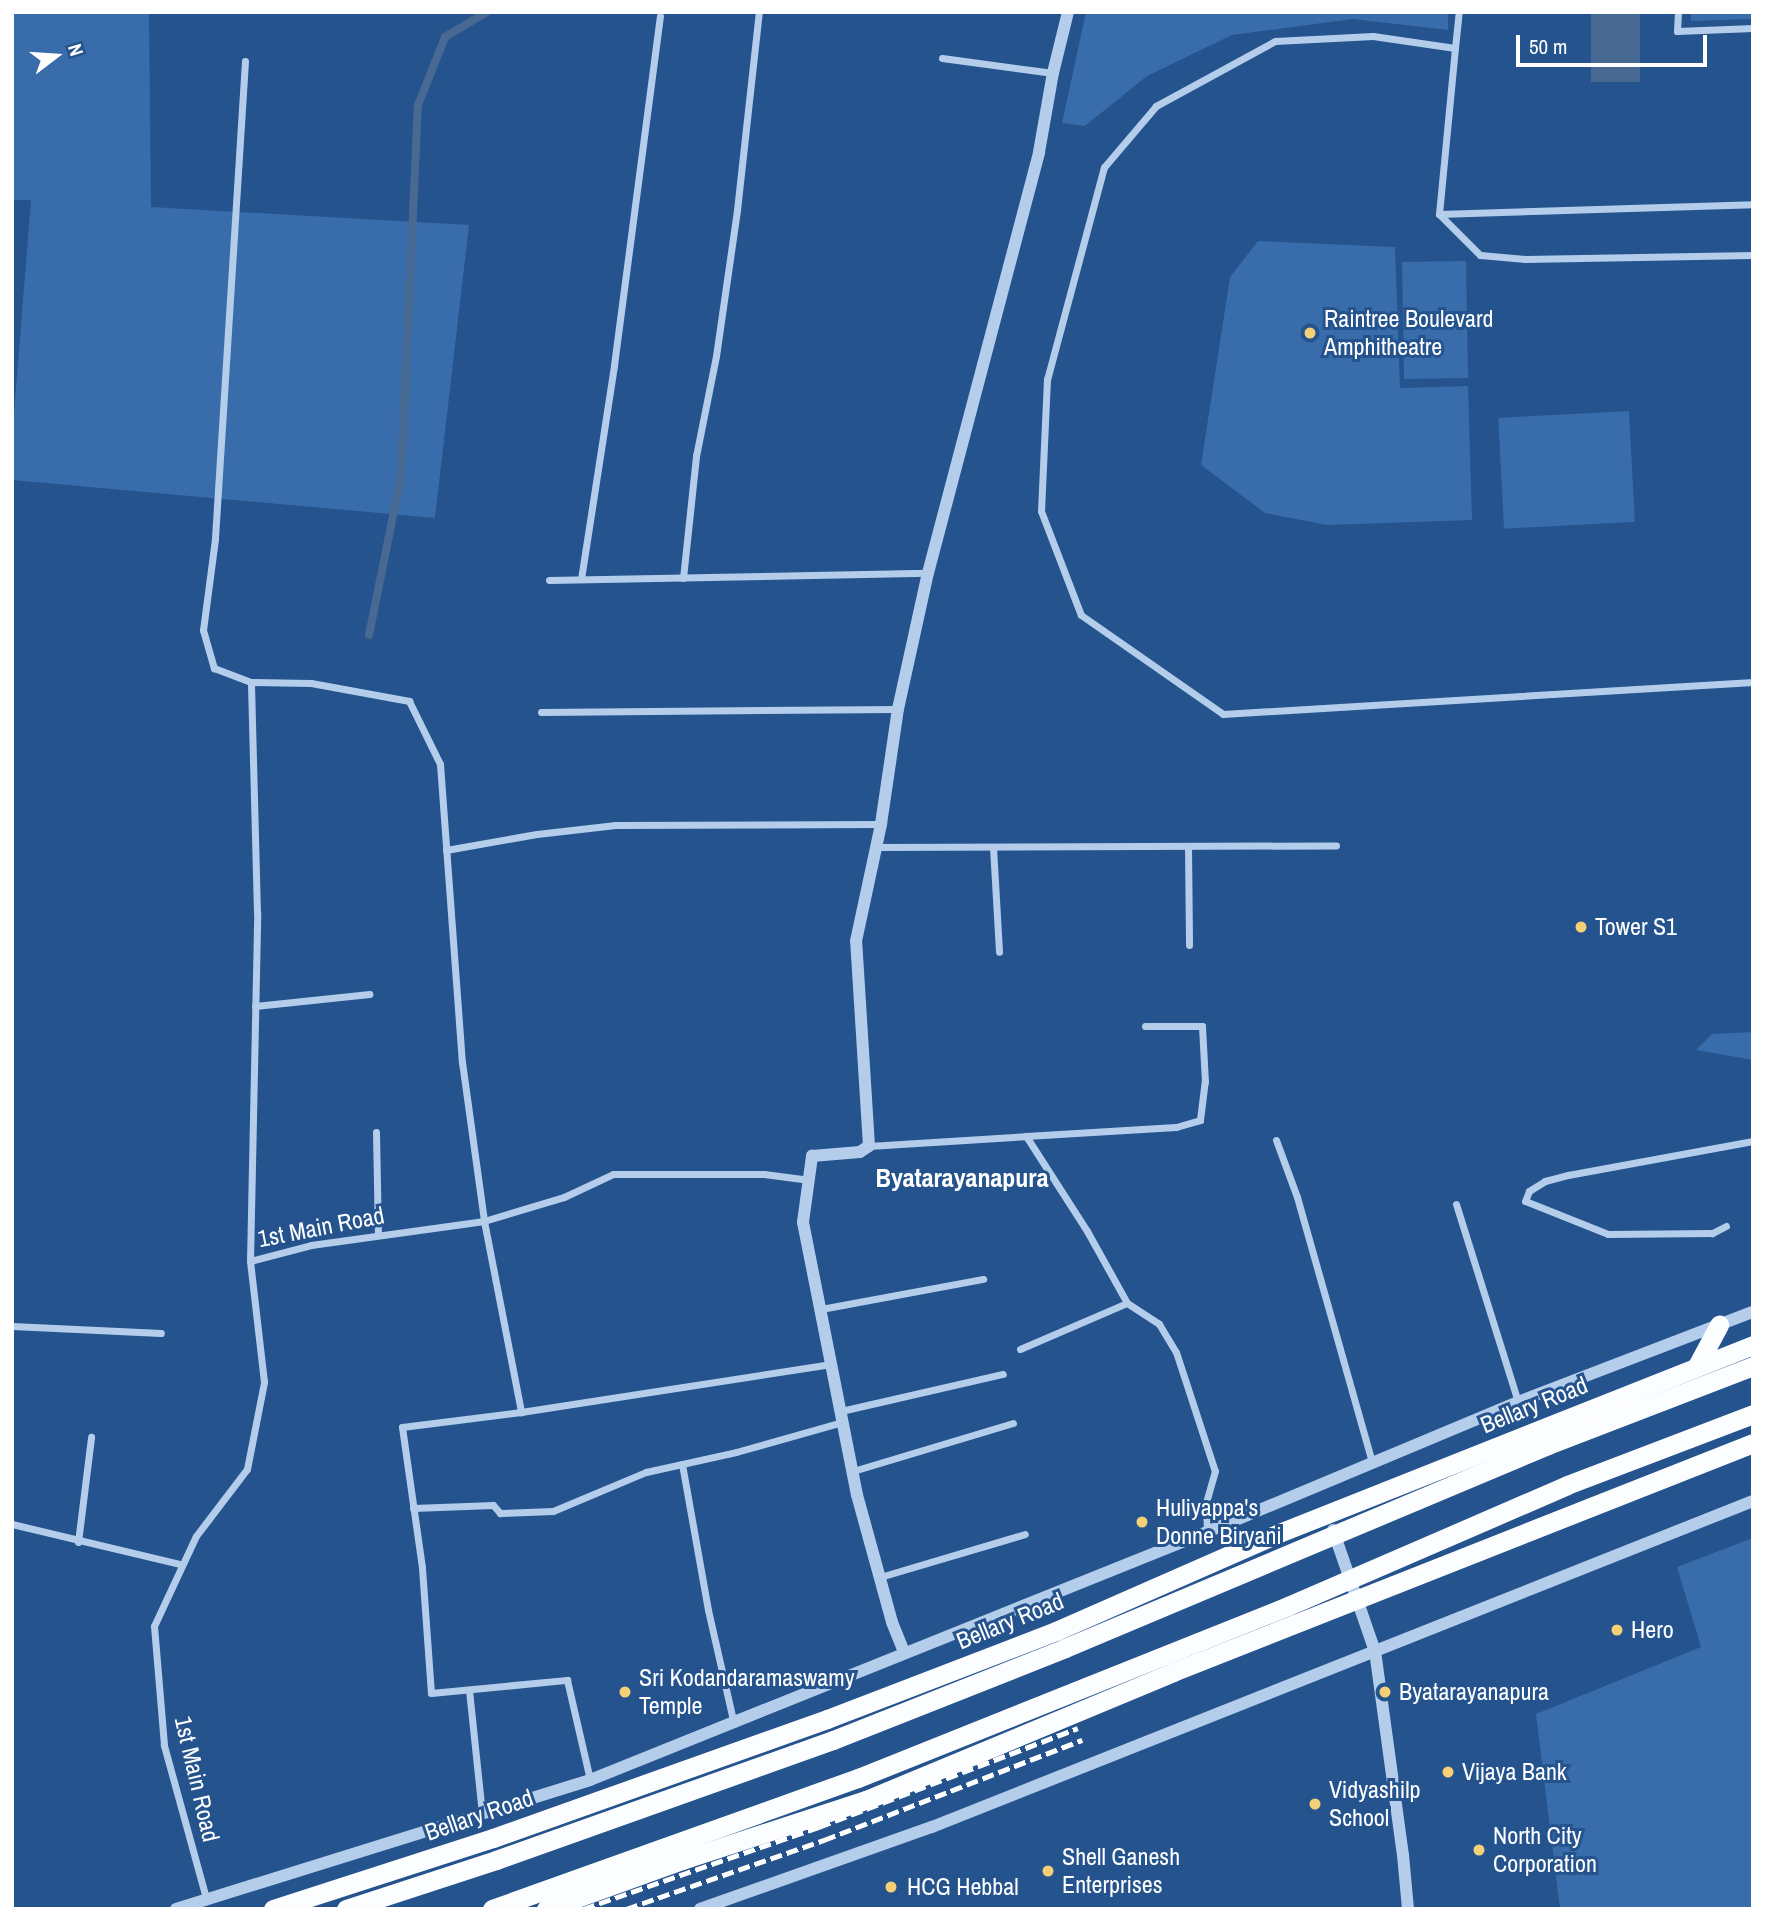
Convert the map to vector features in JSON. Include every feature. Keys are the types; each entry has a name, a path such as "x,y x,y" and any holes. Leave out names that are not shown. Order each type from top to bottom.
{"highway":[{"path":"1697,1366 1718,1325"},
{"name":"Bellary Road","path":"273,1909 493,1838 827,1719 1056,1631 1327,1514 1753,1345"},
{"name":"Bellary Road","path":"346,1909 496,1860 833,1740 1077,1643 1548,1445 1753,1366"},
{"path":"492,1909 858,1779 1288,1605 1567,1485 1753,1413"},
{"path":"546,1909 682,1860 866,1800 1357,1600 1753,1443"}],"street":[{"path":"683,578 696,456 716,356 737,210 759,12"},
{"path":"869,1146 856,941 881,824 898,709 928,573 1039,152 1053,73 1068,12"},
{"path":"1439,214 1459,12"},
{"path":"1678,12 1677,31 1753,28"},
{"path":"581,579 614,365 660,16"},
{"path":"1455,48 1373,37 1276,41 1156,107 1104,167 1047,379 1041,511 1081,615 1223,714 1753,682"},
{"path":"942,58 1053,73"},
{"path":"245,61 215,540 207,579 203,630 214,668 251,682 311,683 409,701 440,764 462,1062 484,1221 521,1412"},
{"path":"1439,214 1753,204"},
{"path":"1439,214 1480,255 1525,259 1753,255"},
{"path":"549,580 928,573"},
{"path":"250,1261 257,913 251,682"},
{"path":"541,712 898,709"},
{"path":"446,850 537,834 615,825 881,824"},
{"path":"1188,845 1189,945"},
{"path":"876,847 1336,845"},
{"path":"993,846 999,952"},
{"path":"255,1006 369,994"},
{"path":"904,1653 880,1577 853,1471 803,1222 813,1156 860,1152 869,1146 1176,1127 1200,1120 1205,1082 1202,1026 1145,1026"},
{"path":"376,1132 378,1234"},
{"path":"1026,1136 1087,1231 1127,1303 1159,1324 1176,1352 1215,1471 1206,1503 1207,1532"},
{"path":"1276,1140 1297,1197 1372,1462"},
{"path":"1726,1226 1712,1233 1608,1234 1525,1201 1528,1191 1545,1181 1753,1141"},
{"name":"1st Main Road","path":"206,1898 164,1745 154,1626 180,1564 196,1535 247,1469 264,1382 250,1261 311,1245 484,1221 564,1196 614,1174 764,1174 810,1180"},
{"path":"1456,1204 1518,1402"},
{"path":"821,1308 983,1279"},
{"path":"1020,1349 1127,1303"},
{"path":"176,1909 590,1780 1207,1532 1518,1402 1753,1311"},
{"path":"12,1326 161,1334"},
{"path":"590,1780 567,1680 431,1693 422,1569 402,1427 521,1412 831,1364"},
{"path":"413,1507 493,1505 500,1513 553,1511 646,1472 1003,1374"},
{"path":"853,1471 1013,1423"},
{"path":"78,1542 91,1437"},
{"path":"682,1464 708,1610 734,1724"},
{"path":"700,1909 932,1827 1753,1501"},
{"path":"1327,1514 1375,1651 1404,1855 1408,1909"},
{"path":"12,1524 78,1542 180,1564"},
{"path":"880,1577 1025,1534"},
{"path":"470,1690 482,1814"}],"shaded area":[{"path":"12,12 149,12 151,207 469,225 435,518 12,480 12,438 31,200 12,200"},
{"path":"1086,12 1448,12 1448,30 1353,19 1232,35 1147,76 1085,126 1062,123"},
{"path":"1591,12 1640,12 1640,82 1591,82"},
{"path":"1691,12 1753,12 1753,19 1691,21"},
{"name":"Raintree Boulevard Amphitheatre","path":"1258,241 1395,247 1400,388 1468,386 1472,520 1327,525 1265,513 1201,465 1230,277"},
{"path":"1466,261 1468,378 1404,379 1402,262"},
{"path":"1629,411 1635,522 1504,529 1498,418"},
{"path":"1753,1032 1753,1060 1696,1050 1712,1034"},
{"path":"1753,1538 1753,1909 1560,1909 1536,1714 1701,1647 1677,1567"}],"waterway":[{"path":"369,635 401,477 418,105 445,37 487,12"}],"railway":[{"path":"583,1909 819,1827 1078,1728"},
{"path":"626,1909 824,1840 1082,1740"}],"place":[{"name":"Raintree Boulevard Amphitheatre","path":"1310,333"},
{"name":"Tower S1","path":"1581,927"},
{"name":"Huliyappa's Donne Biryani","path":"1142,1522"},
{"name":"Hero","path":"1617,1630"},
{"name":"Sri Kodandaramaswamy Temple","path":"625,1692"},
{"name":"Byatarayanapura","path":"1385,1692"},
{"name":"Vijaya Bank","path":"1448,1772"},
{"name":"Vidyashilp School","path":"1315,1804"},
{"name":"North City Corporation","path":"1479,1850"},
{"name":"Shell Ganesh Enterprises","path":"1048,1871"},
{"name":"HCG Hebbal","path":"891,1887"}],"district":[{"name":"Byatarayanapura","path":"962,1178"}]}
